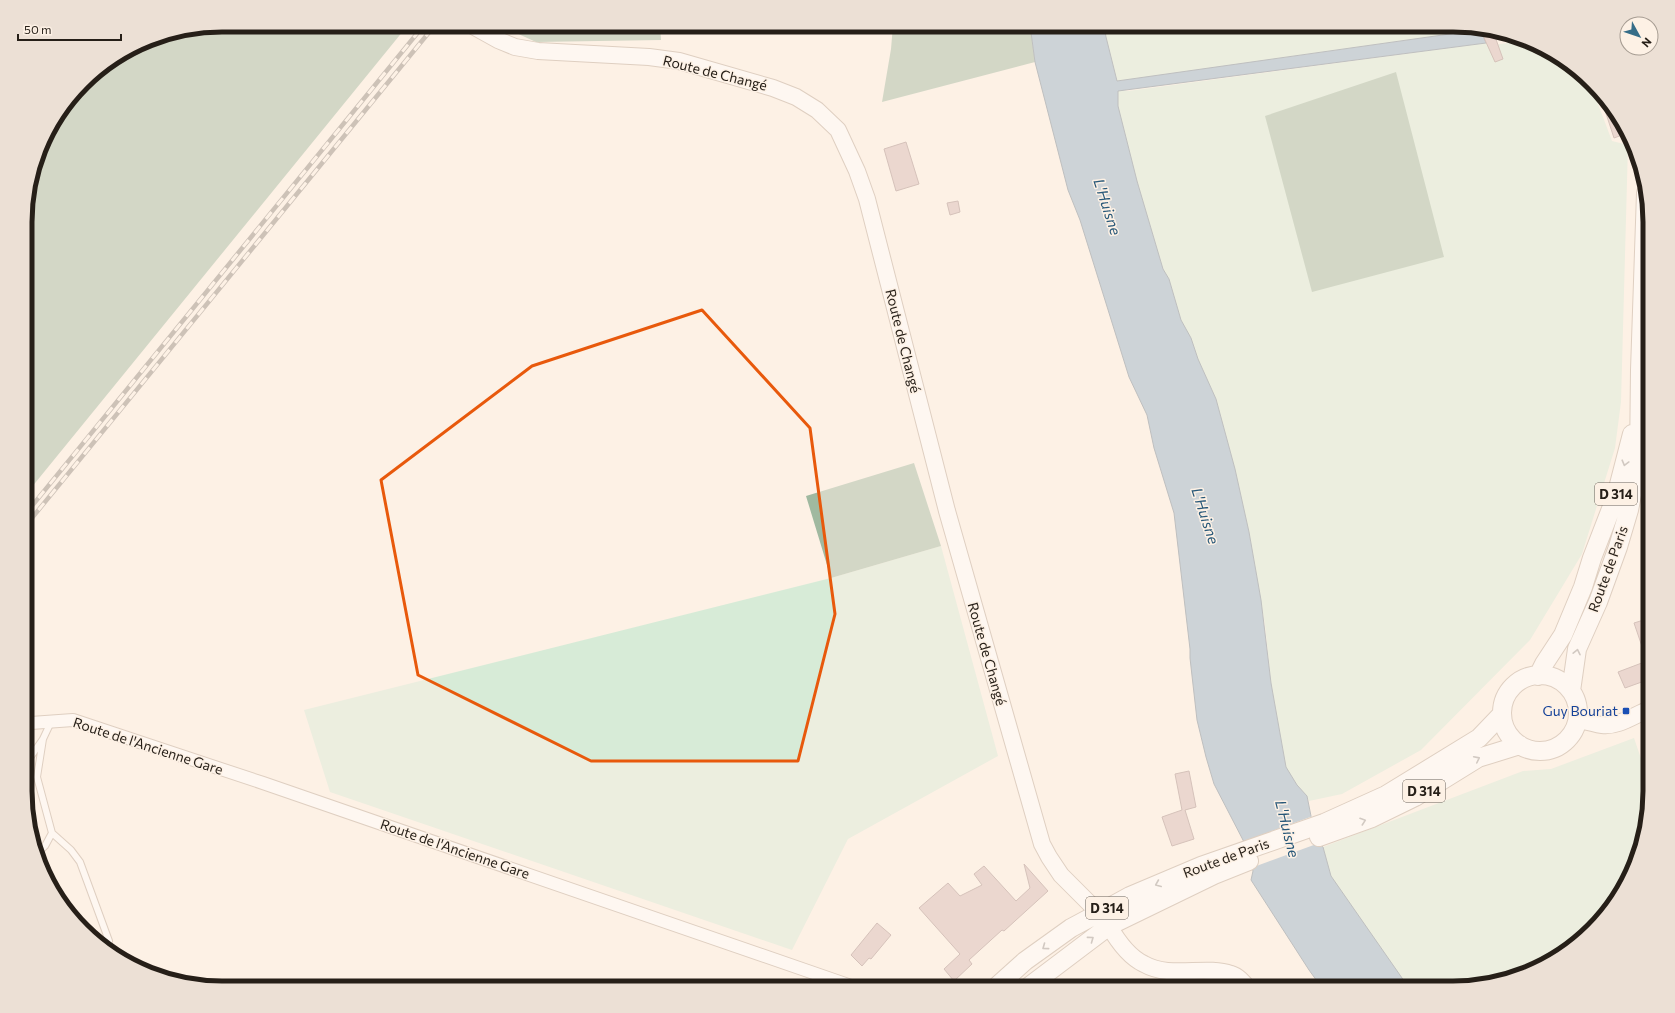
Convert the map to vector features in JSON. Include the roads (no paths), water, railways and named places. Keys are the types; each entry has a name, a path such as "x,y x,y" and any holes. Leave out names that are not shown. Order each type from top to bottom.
{"main road":[{"name":"Route de Paris","path":"1571,691 1577,648 1603,588 1618,547 1629,510 1639,459 1643,296"},
{"name":"Route de Paris","path":"1538,676 1563,635 1583,587 1592,558 1616,496 1630,446 1640,398"},
{"path":"1538,676 1555,678 1564,683 1571,691 1576,700 1578,711 1577,721 1573,732 1565,742 1555,748 1543,751 1531,750 1520,745 1511,737 1505,726 1502,714 1504,702 1510,691 1519,682 1530,677 1538,676"},
{"name":"Route de Paris","path":"1325,829 1386,795 1479,738 1502,714"},
{"name":"Route de Paris","path":"1003,981 1025,961 1071,928 1104,919 1196,883 1236,859 1325,829 1372,818 1415,797 1478,758 1520,745"},
{"name":"Route de Paris","path":"1035,981 1104,919"}],"street":[{"name":"Route de Changé","path":"484,32 515,47 538,51 649,57 679,61 773,88 796,97 812,107 838,130 857,171 867,199 947,511 1042,844 1048,857 1061,875 1104,919 1133,957 1156,969 1232,974 1242,981"},
{"path":"1577,721 1586,720 1602,725 1620,723 1643,712"},
{"name":"Route de l'Ancienne Gare","path":"32,723 51,720 73,720 262,783 837,981"}],"lane":[{"path":"32,755 43,739 51,720"},
{"path":"43,739 37,777 52,833 71,850 80,862 108,941"},
{"path":"41,850 52,833"}],"water":[{"name":"L'Huisne","path":"1031,32 1105,32 1117,81 1464,32 1483,35 1486,43 1118,91 1118,106 1137,181 1163,269 1169,279 1181,320 1191,338 1198,359 1216,399 1235,469 1249,532 1261,600 1271,683 1286,767 1297,785 1307,796 1311,816 1323,847 1331,876 1404,981 1317,981 1251,880 1253,871 1244,842 1214,784 1197,720 1174,513 1154,448 1147,415 1129,377 1080,220 1068,190 1035,62"}],"railway":[{"path":"32,506 418,32"},
{"path":"32,518 429,32"}],"place":[{"name":"Guy Bouriat","path":"1626,711"}]}
